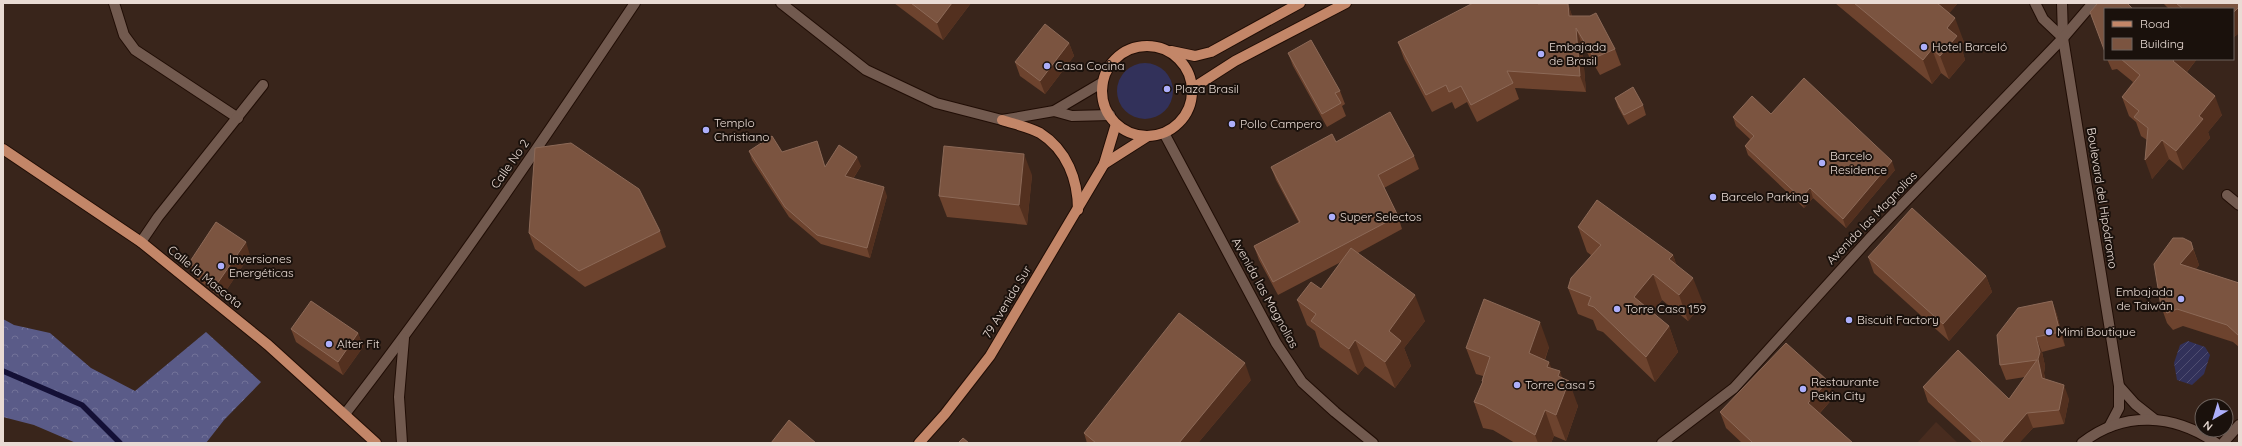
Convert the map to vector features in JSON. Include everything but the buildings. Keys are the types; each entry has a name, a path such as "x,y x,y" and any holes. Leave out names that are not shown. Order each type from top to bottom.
{"main road":[{"path":"1166,50 1176,56 1190,76 1192,102 1178,125 1164,133 1148,136 1132,134 1116,124 1110,115 1102,95 1103,82 1112,63 1127,51 1139,47 1153,46 1195,56 1211,52 1300,3"},
{"path":"1192,88 1235,61 1346,3"},
{"path":"1002,120 1039,133 1052,143 1064,156 1074,177 1078,194 1078,211"},
{"name":"79 Avenida Sur","path":"919,443 946,414 990,356 1078,211 1104,164 1116,124"},
{"name":"79 Avenida Sur","path":"1104,164 1148,136"},
{"name":"Calle la Mascota","path":"3,149 141,242 268,345 376,443"}],"street":[{"path":"114,3 124,35 135,50 238,118"},
{"name":"Calle No 2","path":"345,414 404,338 555,123 635,3"},
{"path":"781,3 866,70 936,103 1002,120 1054,111 1103,82"},
{"path":"2035,3 2043,19 2063,38"},
{"name":"Boulevard del Hipódromo","path":"2062,3 2063,38 2119,386 2119,408 2109,427"},
{"name":"Avenida las Magnolias","path":"1662,443 1734,388 1869,239 2063,38 2093,3"},
{"path":"141,242 158,217 263,85"},
{"path":"1054,111 1072,116 1110,115"},
{"name":"Avenida las Magnolias","path":"1164,133 1276,343 1302,382 1335,412 1373,443"},
{"path":"2227,195 2239,205"},
{"path":"402,443 399,397 404,338"},
{"path":"2119,386 2134,404 2154,419"},
{"path":"2082,443 2109,427 2131,421 2154,419 2178,423 2200,432 2216,443"},
{"path":"2223,443 2239,425"}],"shaded area":[{"path":"1145,63 1156,65 1165,71 1171,80 1173,91 1171,102 1165,111 1156,117 1145,119 1134,117 1125,111 1119,102 1117,91 1119,80 1125,71 1134,65"},
{"path":"2188,341 2205,347 2210,355 2204,374 2192,385 2177,380 2174,363 2180,345"},
{"path":"1936,422 1958,443 1917,443"}],"green space":[{"path":"3,319 14,325 50,333 91,368 135,391 206,332 261,382 224,420 206,443 76,443 34,425 3,417"}],"waterway":[{"path":"3,371 82,405 120,443"}],"place":[{"name":"Hotel Barceló","path":"1924,47"},
{"name":"Embajada de Brasil","path":"1541,54"},
{"name":"Casa Cocina","path":"1047,66"},
{"name":"Plaza Brasil","path":"1167,89"},
{"name":"Pollo Campero","path":"1232,124"},
{"name":"Templo Christiano","path":"706,130"},
{"name":"Barcelo Residence","path":"1822,163"},
{"name":"Barcelo Parking","path":"1713,197"},
{"name":"Super Selectos","path":"1332,217"},
{"name":"Inversiones Energéticas","path":"221,266"},
{"name":"Embajada de Taiwán","path":"2181,299"},
{"name":"Torre Casa 159","path":"1617,309"},
{"name":"Biscuit Factory","path":"1849,320"},
{"name":"Mimi Boutique","path":"2049,332"},
{"name":"Alter Fit","path":"329,344"},
{"name":"Torre Casa 5","path":"1517,385"},
{"name":"Restaurante Pekin City","path":"1803,389"}]}
